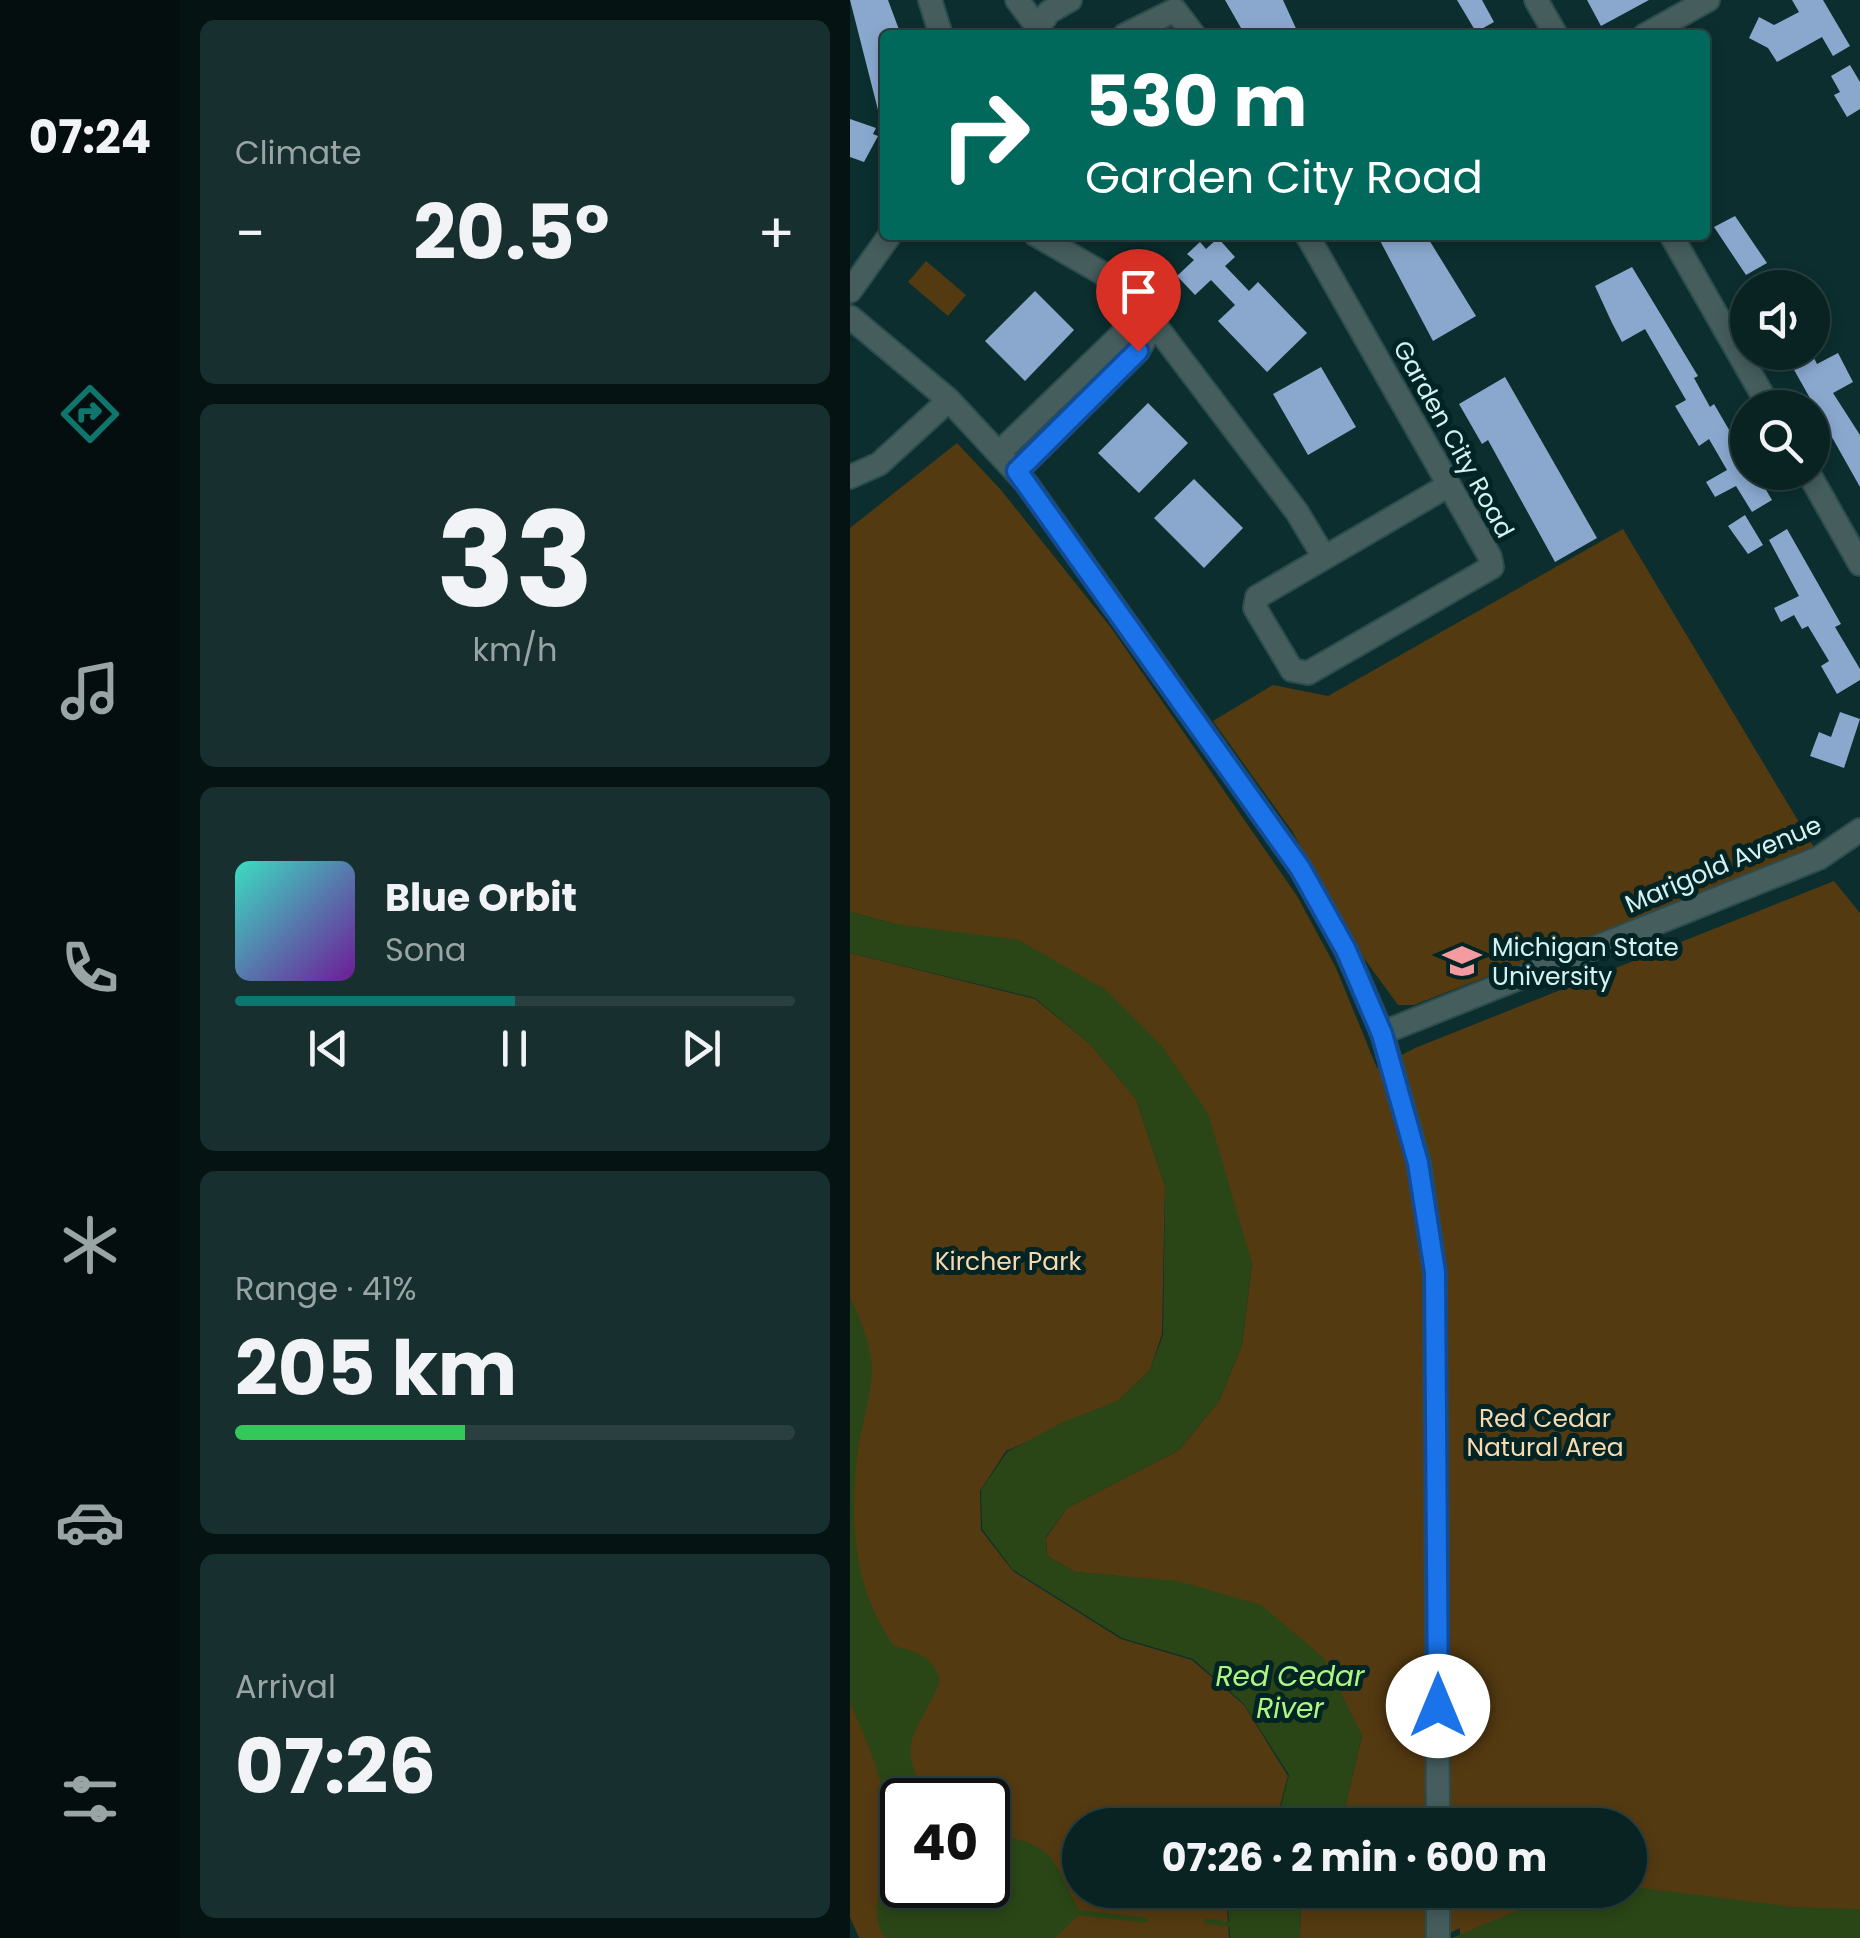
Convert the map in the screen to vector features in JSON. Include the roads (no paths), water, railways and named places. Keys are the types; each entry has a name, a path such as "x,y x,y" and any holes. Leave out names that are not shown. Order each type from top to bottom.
{"street":[{"path":"930,0 939,30"},
{"path":"1017,0 1038,30"},
{"path":"1040,30 1050,12 1068,0"},
{"path":"1536,0 1553,30"},
{"path":"1654,30 1708,0"},
{"path":"1135,30 1175,10 1190,30"},
{"path":"850,291 886,240"},
{"path":"1045,240 1109,277 1154,322 1298,512 1324,557 1448,485"},
{"name":"Garden City Road","path":"1311,240 1492,567 1308,673 1292,670 1254,601 1324,557"},
{"path":"1674,240 1760,390"},
{"path":"850,317 949,400 1017,471 1300,868 1346,950 1382,1034 1418,1163 1435,1272 1438,1808"},
{"path":"1000,452 1123,333 1154,322"},
{"path":"1017,471 1138,351 1154,322"},
{"path":"850,477 879,464 949,400"},
{"path":"1818,490 1860,564"},
{"name":"Marigold Avenue","path":"1382,1034 1819,858 1860,830"},
{"path":"1438,1908 1438,1938"}],"water":[{"name":"Red Cedar River","path":"850,912 895,924 1019,940 1106,990 1161,1045 1208,1113 1252,1263 1242,1345 1219,1401 1179,1450 1067,1508 1046,1537 1047,1556 1075,1572 1178,1581 1261,1605 1324,1658 1362,1735 1345,1808 1280,1808 1289,1775 1244,1704 1193,1659 1122,1638 1013,1570 982,1529 981,1490 1007,1452 1063,1422 1118,1401 1150,1370 1163,1335 1165,1186 1136,1099 1090,1044 1035,998 850,953"},
{"path":"850,1297 868,1342 872,1371 855,1474 855,1526 862,1575 869,1599 894,1646 923,1656 934,1666 940,1681 913,1738 912,1764 917,1778 880,1778 880,1782 850,1703"},
{"path":"1010,1838 1048,1855 1062,1877 1062,1908 1078,1908 1081,1913 1055,1938 885,1938 879,1925 880,1893 880,1908 1010,1908"},
{"path":"1647,1889 1793,1907 1860,1909 1860,1938 1452,1938 1521,1909 1647,1908"},
{"path":"1228,1908 1301,1908 1300,1938 1230,1938"}],"waterway":[{"path":"1081,1913 1145,1920"},
{"path":"1206,1921 1233,1925"}],"place":[{"name":"Michigan State University","path":"1462,961"}],"park label":[{"name":"Kircher Park","path":"1008,1261"},
{"name":"Red Cedar Natural Area","path":"1545,1432"}]}
